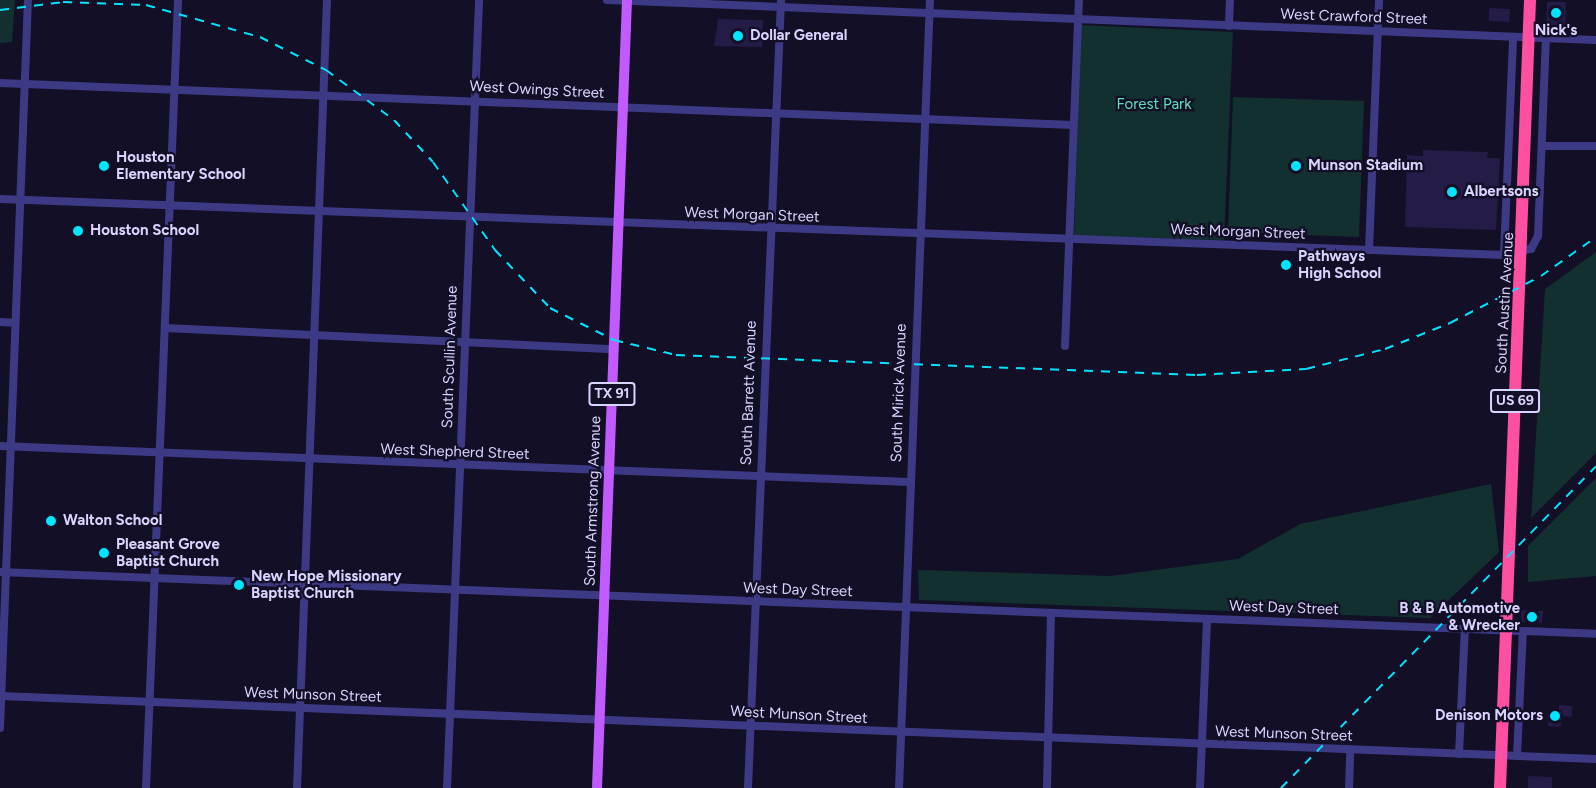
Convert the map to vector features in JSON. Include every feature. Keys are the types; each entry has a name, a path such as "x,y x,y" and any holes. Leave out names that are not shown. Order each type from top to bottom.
{"highway":[{"name":"South Austin Avenue","path":"1500,788 1530,0"}],"main road":[{"name":"South Armstrong Avenue","path":"597,788 627,1"}],"street":[{"path":"0,728 3,572 11,446 28,0"},
{"path":"147,788 178,0"},
{"path":"297,788 327,0"},
{"name":"South Scullin Avenue","path":"447,788 457,590 463,343 472,215 479,0"},
{"name":"West Crawford Street","path":"607,0 781,3 1229,26 1596,40"},
{"name":"South Mirick Avenue","path":"899,788 909,482 930,0"},
{"path":"1065,346 1078,0"},
{"path":"1229,26 1230,0"},
{"path":"1369,250 1379,0"},
{"name":"South Barrett Avenue","path":"748,788 759,477 781,3"},
{"path":"1504,255 1513,37"},
{"name":"West Morgan Street","path":"0,199 472,215 772,230 1504,255 1531,249 1538,236 1546,38"},
{"name":"West Owings Street","path":"0,83 1073,125"},
{"path":"1542,146 1596,146"},
{"path":"0,322 15,323"},
{"path":"165,328 614,349"},
{"name":"West Shepherd Street","path":"0,446 909,482"},
{"name":"West Day Street","path":"3,572 1596,634"},
{"path":"1047,788 1051,613"},
{"path":"1200,788 1207,619"},
{"path":"1459,754 1465,629"},
{"path":"1517,756 1523,631"},
{"name":"West Munson Street","path":"1,696 751,725 901,734 1596,759"},
{"path":"1349,788 1350,750"}],"green space":[{"path":"0,0 15,0 12,42 0,43"},
{"name":"Forest Park","path":"1081,25 1233,32 1224,240 1074,236"},
{"name":"Munson Stadium","path":"1233,97 1364,101 1359,237 1228,232"},
{"path":"1596,252 1596,453 1531,518 1545,289"},
{"path":"1596,478 1596,576 1528,582 1528,546"},
{"path":"1491,484 1499,552 1430,618 919,600 918,570 1111,576 1238,559 1300,524"}],"building":[{"name":"Nick's","path":"1547,2 1566,2 1565,26 1546,25"},
{"path":"1489,8 1510,9 1509,22 1489,21"},
{"name":"Dollar General","path":"718,19 763,20 762,47 714,46"},
{"name":"Albertsons","path":"1423,150 1488,152 1487,158 1500,158 1496,230 1405,227 1407,155 1423,156"},
{"name":"B & B Automotive & Wrecker","path":"1521,610 1543,611 1542,623 1521,622"},
{"name":"Denison Motors","path":"1559,705 1572,706 1572,717 1562,716 1561,727 1548,726 1549,715 1558,715"},
{"path":"1528,776 1552,777 1552,788 1528,788"}],"railway":[{"path":"0,10 63,2 146,5 260,37 326,70 394,120 433,162 495,250 550,308 614,340 676,355 1197,375 1306,369 1385,349 1450,323 1541,276 1596,237"},
{"path":"1281,788 1596,466"}],"place":[{"name":"Nick's","path":"1556,13"},
{"name":"Dollar General","path":"738,36"},
{"name":"Houston Elementary School","path":"104,166"},
{"name":"Munson Stadium","path":"1296,166"},
{"name":"Albertsons","path":"1452,192"},
{"name":"Houston School","path":"78,231"},
{"name":"Pathways High School","path":"1286,265"},
{"name":"Walton School","path":"51,521"},
{"name":"Pleasant Grove Baptist Church","path":"104,553"},
{"name":"New Hope Missionary Baptist Church","path":"239,585"},
{"name":"B & B Automotive & Wrecker","path":"1532,617"},
{"name":"Denison Motors","path":"1555,716"}]}
